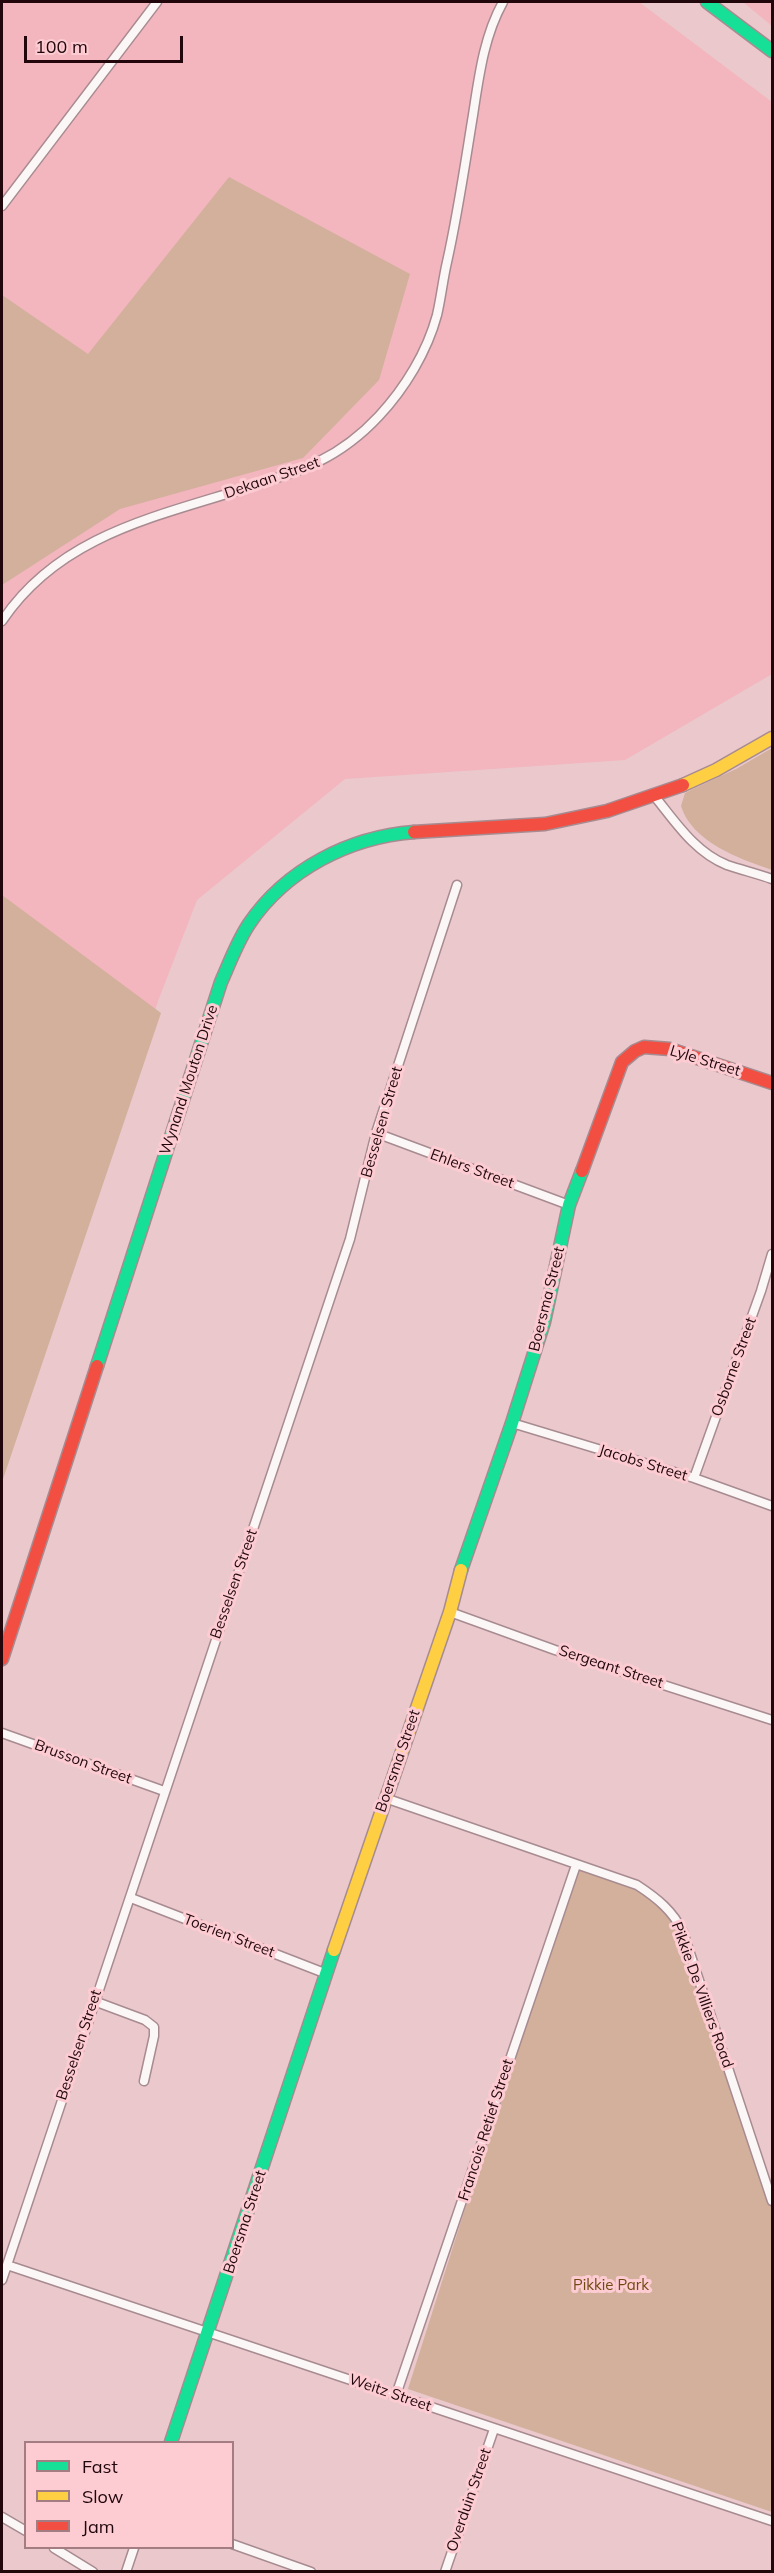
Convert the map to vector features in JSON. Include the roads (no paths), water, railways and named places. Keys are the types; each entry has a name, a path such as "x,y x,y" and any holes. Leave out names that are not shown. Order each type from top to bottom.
{"street":[{"path":"2,206 157,2"},
{"name":"Dekaan Street","path":"2,621 16,600 34,582 69,555 98,538 131,524 303,470 344,448 379,416 406,382 423,352 437,315 457,218 483,58 490,30 503,2"},
{"path":"707,2 772,51"},
{"name":"Wynand Mouton Drive","path":"2,1659 221,982 250,922 270,897 294,875 318,861 369,841 402,834 542,824 616,810 656,798 696,782 772,738"},
{"path":"656,798 682,832 701,850 726,864 772,879"},
{"name":"Besselsen Street","path":"2,2280 113,1942 131,1898 164,1791 350,1239 376,1133 458,885"},
{"name":"Lyle Street","path":"615,1077 622,1062 631,1053 644,1046 657,1046 680,1051 772,1083"},
{"name":"Boersma Street","path":"171,2441 385,1798 450,1612 464,1556 512,1424 544,1322 568,1205 615,1077"},
{"name":"Ehlers Street","path":"376,1133 568,1205"},
{"name":"Osborne Street","path":"694,1478 762,1291 772,1254"},
{"path":"762,1291 772,1295"},
{"name":"Jacobs Street","path":"512,1424 694,1478 772,1506"},
{"name":"Sergeant Street","path":"450,1612 555,1650 772,1720"},
{"name":"Brusson Street","path":"2,1733 164,1791"},
{"name":"Pikkie De Villiers Road","path":"385,1798 637,1885 654,1896 678,1920 772,2201"},
{"name":"Francois Retief Street","path":"396,2395 576,1864"},
{"name":"Toerien Street","path":"131,1898 327,1974"},
{"path":"94,2001 145,2020 154,2027 144,2081"},
{"name":"Weitz Street","path":"7,2265 772,2520"},
{"name":"Overduin Street","path":"445,2571 494,2429"},
{"path":"2,2517 24,2530"},
{"path":"234,2545 311,2571"},
{"path":"57,2549 93,2571"},
{"path":"126,2571 133,2549"}],"park label":[{"name":"Pikkie Park","path":"611,2285"}]}
